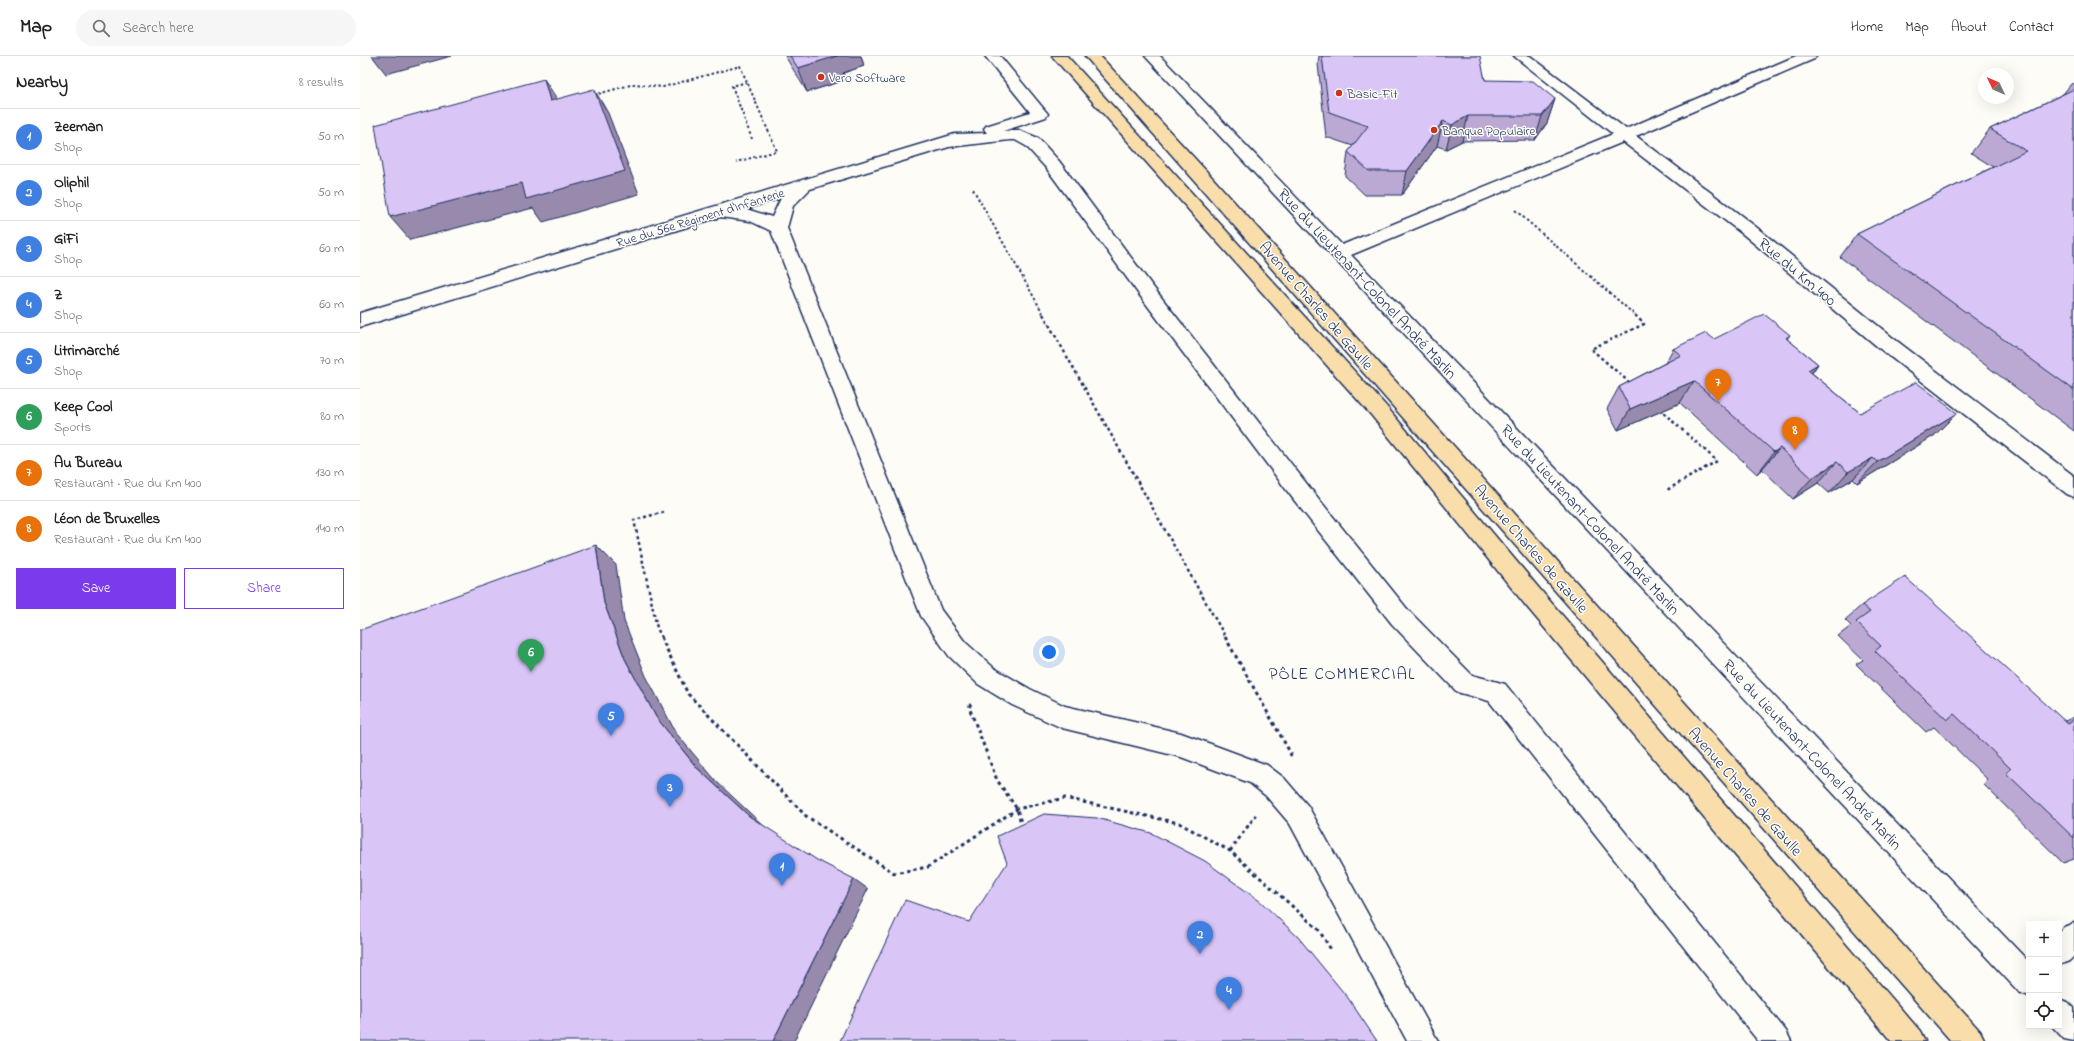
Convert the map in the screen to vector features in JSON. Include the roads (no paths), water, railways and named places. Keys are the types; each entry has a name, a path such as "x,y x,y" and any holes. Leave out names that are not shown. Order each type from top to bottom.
{"main road":[{"name":"Avenue Charles de Gaulle","path":"1059,56 1379,411 1540,606 1910,1041"},
{"name":"Avenue Charles de Gaulle","path":"1092,56 1274,255 1815,870 1970,1041"}],"street":[{"name":"Rue du 56e Régiment d'Infanterie","path":"360,320 1040,114 992,56"},
{"name":"Rue du Lieutenant-Colonel André Marlin","path":"1152,56 2026,978"},
{"name":"Rue du Km 400","path":"1521,56 1750,231 1886,343 2074,488"},
{"path":"1339,253 1624,135 1809,56"},
{"path":"948,142 1018,135 1032,142 1053,165 1144,288 1302,494 1400,616 1465,684 1496,692 1776,1041"},
{"path":"805,185 781,210 778,228 932,616 957,649 986,676 1021,697 1062,717 1181,745 1258,774 1275,787 1299,815 1422,1041"},
{"path":"712,213 761,217 778,228"},
{"path":"2062,948 2074,937"},
{"path":"2062,1016 2074,1029"}],"place":[{"name":"Vero Software","path":"821,77"},
{"name":"Basic-Fit","path":"1339,93"},
{"name":"Banque Populaire","path":"1434,130"},
{"name":"Au Bureau","path":"1718,402"},
{"name":"Léon de Bruxelles","path":"1795,450"},
{"name":"Keep Cool","path":"531,672"},
{"name":"Litrimarché","path":"611,736"},
{"name":"GiFi","path":"670,807"},
{"name":"Zeeman","path":"782,886"},
{"name":"Oliphil","path":"1200,954"},
{"name":"Z","path":"1229,1010"}],"district":[{"name":"PÔLE COMMERCIAL","path":"1342,673"}]}
